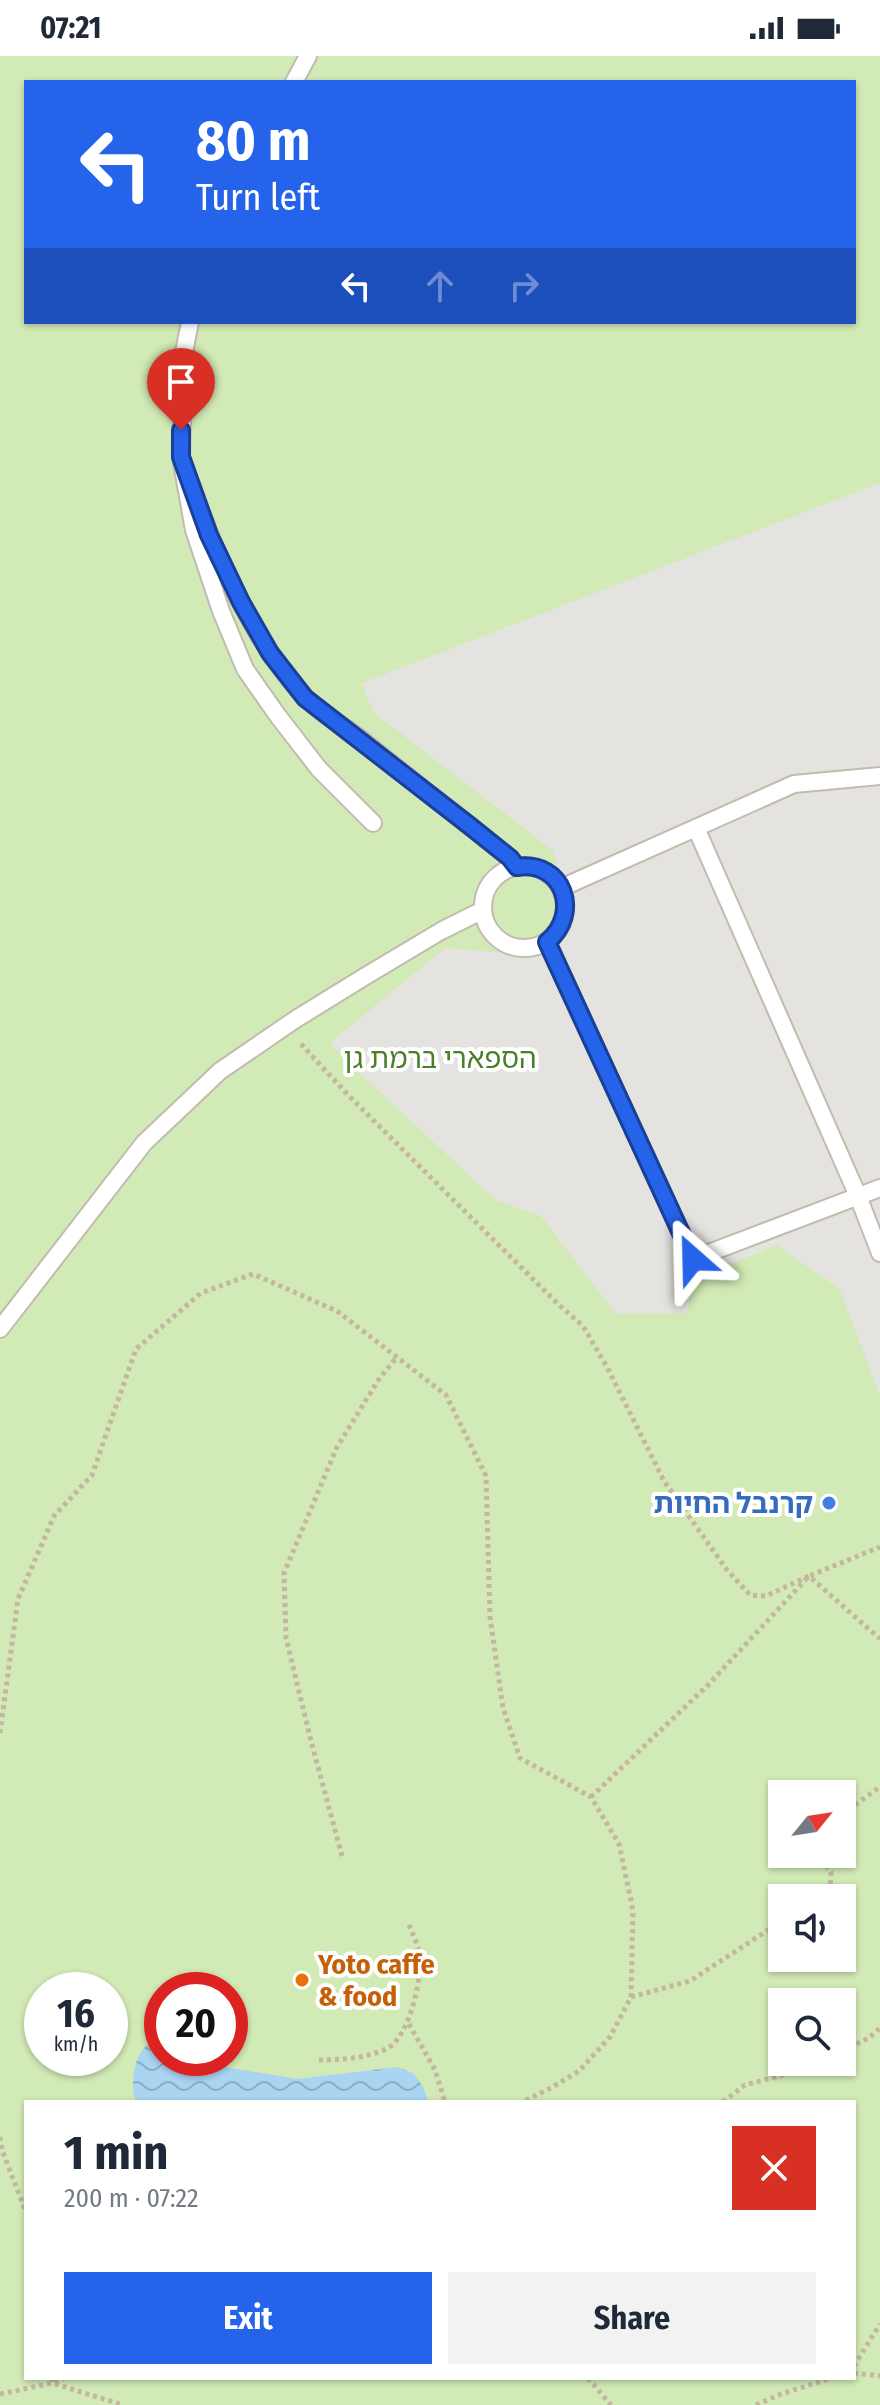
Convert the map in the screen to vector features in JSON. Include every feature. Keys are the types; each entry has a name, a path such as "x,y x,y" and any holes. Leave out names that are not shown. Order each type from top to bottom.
{"lane":[{"path":"295,80 308,56"},
{"path":"190,324 180,403 181,457 194,530 221,611 245,669 319,769 373,823"},
{"path":"181,457 209,535 241,602 270,653 305,698 431,795 510,858 517,867"},
{"path":"561,888 794,784 880,776"},
{"path":"696,828 858,1196 880,1253"},
{"path":"517,867 538,868 550,874 561,888 566,911 556,935 532,948 505,944 486,924 483,910 484,897 490,884 499,874 517,867"},
{"path":"0,1329 144,1143 220,1071 289,1024 441,931 483,910"},
{"path":"547,942 693,1259 880,1188"}],"path":[{"path":"289,1024 302,1046 350,1097 583,1326 664,1481 727,1570 750,1595 766,1596 880,1547"},
{"path":"0,1733 18,1599 54,1516 92,1475 136,1349 201,1293 253,1274 337,1311 446,1395 486,1476 490,1617 503,1708 520,1758 591,1797 619,1844 633,1910 631,1997 610,2037 579,2071 526,2100"},
{"path":"342,1856 286,1638 284,1573 337,1447 379,1379 397,1357"},
{"path":"809,1576 880,1639"},
{"path":"591,1797 708,1685 809,1576"},
{"path":"856,1804 880,1787"},
{"path":"319,2060 338,2060 387,2049 401,2037 409,2024 417,1984 419,1950 409,1925"},
{"path":"631,1997 690,1981 768,1930"},
{"path":"409,2024 435,2070 446,2100"},
{"path":"856,2044 880,2028"},
{"path":"726,2100 745,2085 779,2076"},
{"path":"0,2137 24,2207"},
{"path":"856,2363 880,2324"},
{"path":"856,2373 880,2376"},
{"path":"0,2394 52,2380 123,2405"},
{"path":"590,2380 611,2405"},
{"path":"756,2405 826,2380"}],"green space":[{"name":"הספארי ברמת גן","path":"0,56 880,56 880,2405 0,2405"}],"shaded area":[{"path":"880,483 880,1395 839,1288 776,1245 692,1281 687,1314 616,1314 541,1216 497,1201 330,1043 445,948 543,956 560,947 572,905 552,850 373,712 362,683"}],"water":[{"path":"144,2049 144,2076 248,2076 248,2071 298,2079 397,2067 413,2073 428,2100 135,2100 133,2081"}],"place":[{"name":"קרנבל החיות","path":"829,1503"},
{"name":"Yoto caffe & food","path":"302,1980"}],"route":[{"path":"181,430 181,457 209,535 270,653 305,698 355,734 510,858 517,867 538,868 550,874 559,885 566,911 563,924 547,942 693,1259"}]}
